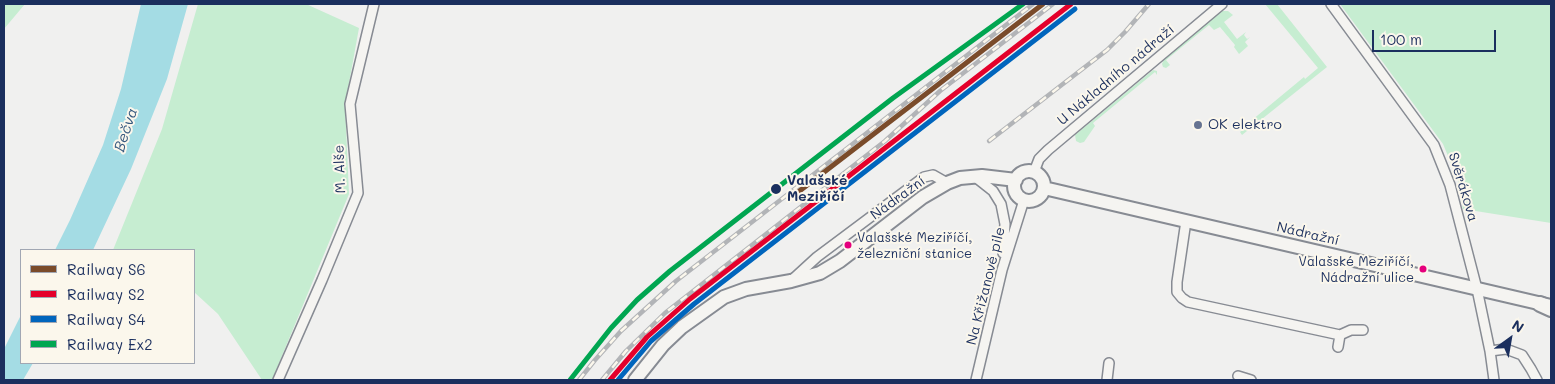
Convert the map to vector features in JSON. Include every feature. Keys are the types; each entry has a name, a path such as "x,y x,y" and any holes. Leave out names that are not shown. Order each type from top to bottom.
{"main road":[{"path":"1034,172 1042,178 1044,188 1038,198 1030,201 1024,200 1016,192 1016,180 1022,173 1034,172"},
{"name":"Nádražní","path":"635,380 663,345 682,327 724,297 746,289 791,281 827,270 923,197 947,183 974,176 993,176 1016,180"},
{"name":"Nádražní","path":"1044,188 1548,307"}],"street":[{"name":"M. Alše","path":"278,380 358,193 350,104 374,4"},
{"name":"U Nákladního nádraží","path":"1034,172 1039,159 1048,150 1222,4"},
{"name":"Svěrákova","path":"1331,4 1434,145 1450,185 1477,289 1494,380"},
{"path":"974,176 993,191 1001,204 1005,224 1002,270"},
{"name":"Na Křižanově pile","path":"976,380 1002,270 1024,200"},
{"path":"1186,220 1177,292 1188,302 1340,335 1351,330 1363,330"},
{"path":"1338,346 1340,335"},
{"path":"1490,351 1506,349 1522,355 1537,380"},
{"path":"1107,380 1110,363"},
{"path":"1238,376 1251,380"}],"green space":[{"path":"4,4 25,4 4,29"},
{"path":"198,4 306,4 359,28 345,105 349,194 272,380 262,380 218,314 195,293 195,249 113,249 162,129"},
{"path":"1265,4 1277,4 1327,67 1242,135 1240,132 1246,125 1304,77 1305,79 1318,68"},
{"path":"1340,4 1551,4 1551,223 1463,209 1458,180 1443,144"},
{"path":"1222,11 1228,11 1233,15 1224,22 1237,39 1246,32 1244,35 1247,39 1250,37 1245,42 1248,46 1239,54 1234,47 1235,45 1220,27 1214,30 1209,25 1166,60 1170,65 1166,68 1163,67 1164,59"},
{"path":"1153,70 1157,71 1157,75 1155,72 1093,123 1095,126 1084,142 1076,141 1075,135"}],"water":[{"name":"Bečva","path":"141,4 188,4 167,79 131,169 93,249 56,249 103,145 121,89"},
{"path":"20,317 20,364 32,364 23,380 4,380 4,349"}],"railway":[{"path":"579,380 621,331 676,281 1033,4"},
{"path":"602,380 626,351 665,313 885,141 940,91 1053,4"},
{"path":"989,141 1107,50 1149,4"}],"rail line":[{"name":"Ex2","path":"570,380 611,328 637,300 670,271 893,98 1023,4"},
{"name":"S6","path":"793,196 1043,4"},
{"name":"S2","path":"610,380 647,337 690,299 1071,4"},
{"name":"S4","path":"618,380 651,341 694,304 1075,9"}],"place":[{"name":"OK elektro","path":"1198,125"},
{"name":"Valašské Meziříčí","path":"776,189"},
{"name":"Valašské Meziříčí, železniční stanice","path":"848,245"},
{"name":"Valašské Meziříčí, Nádražní ulice","path":"1423,269"}]}
